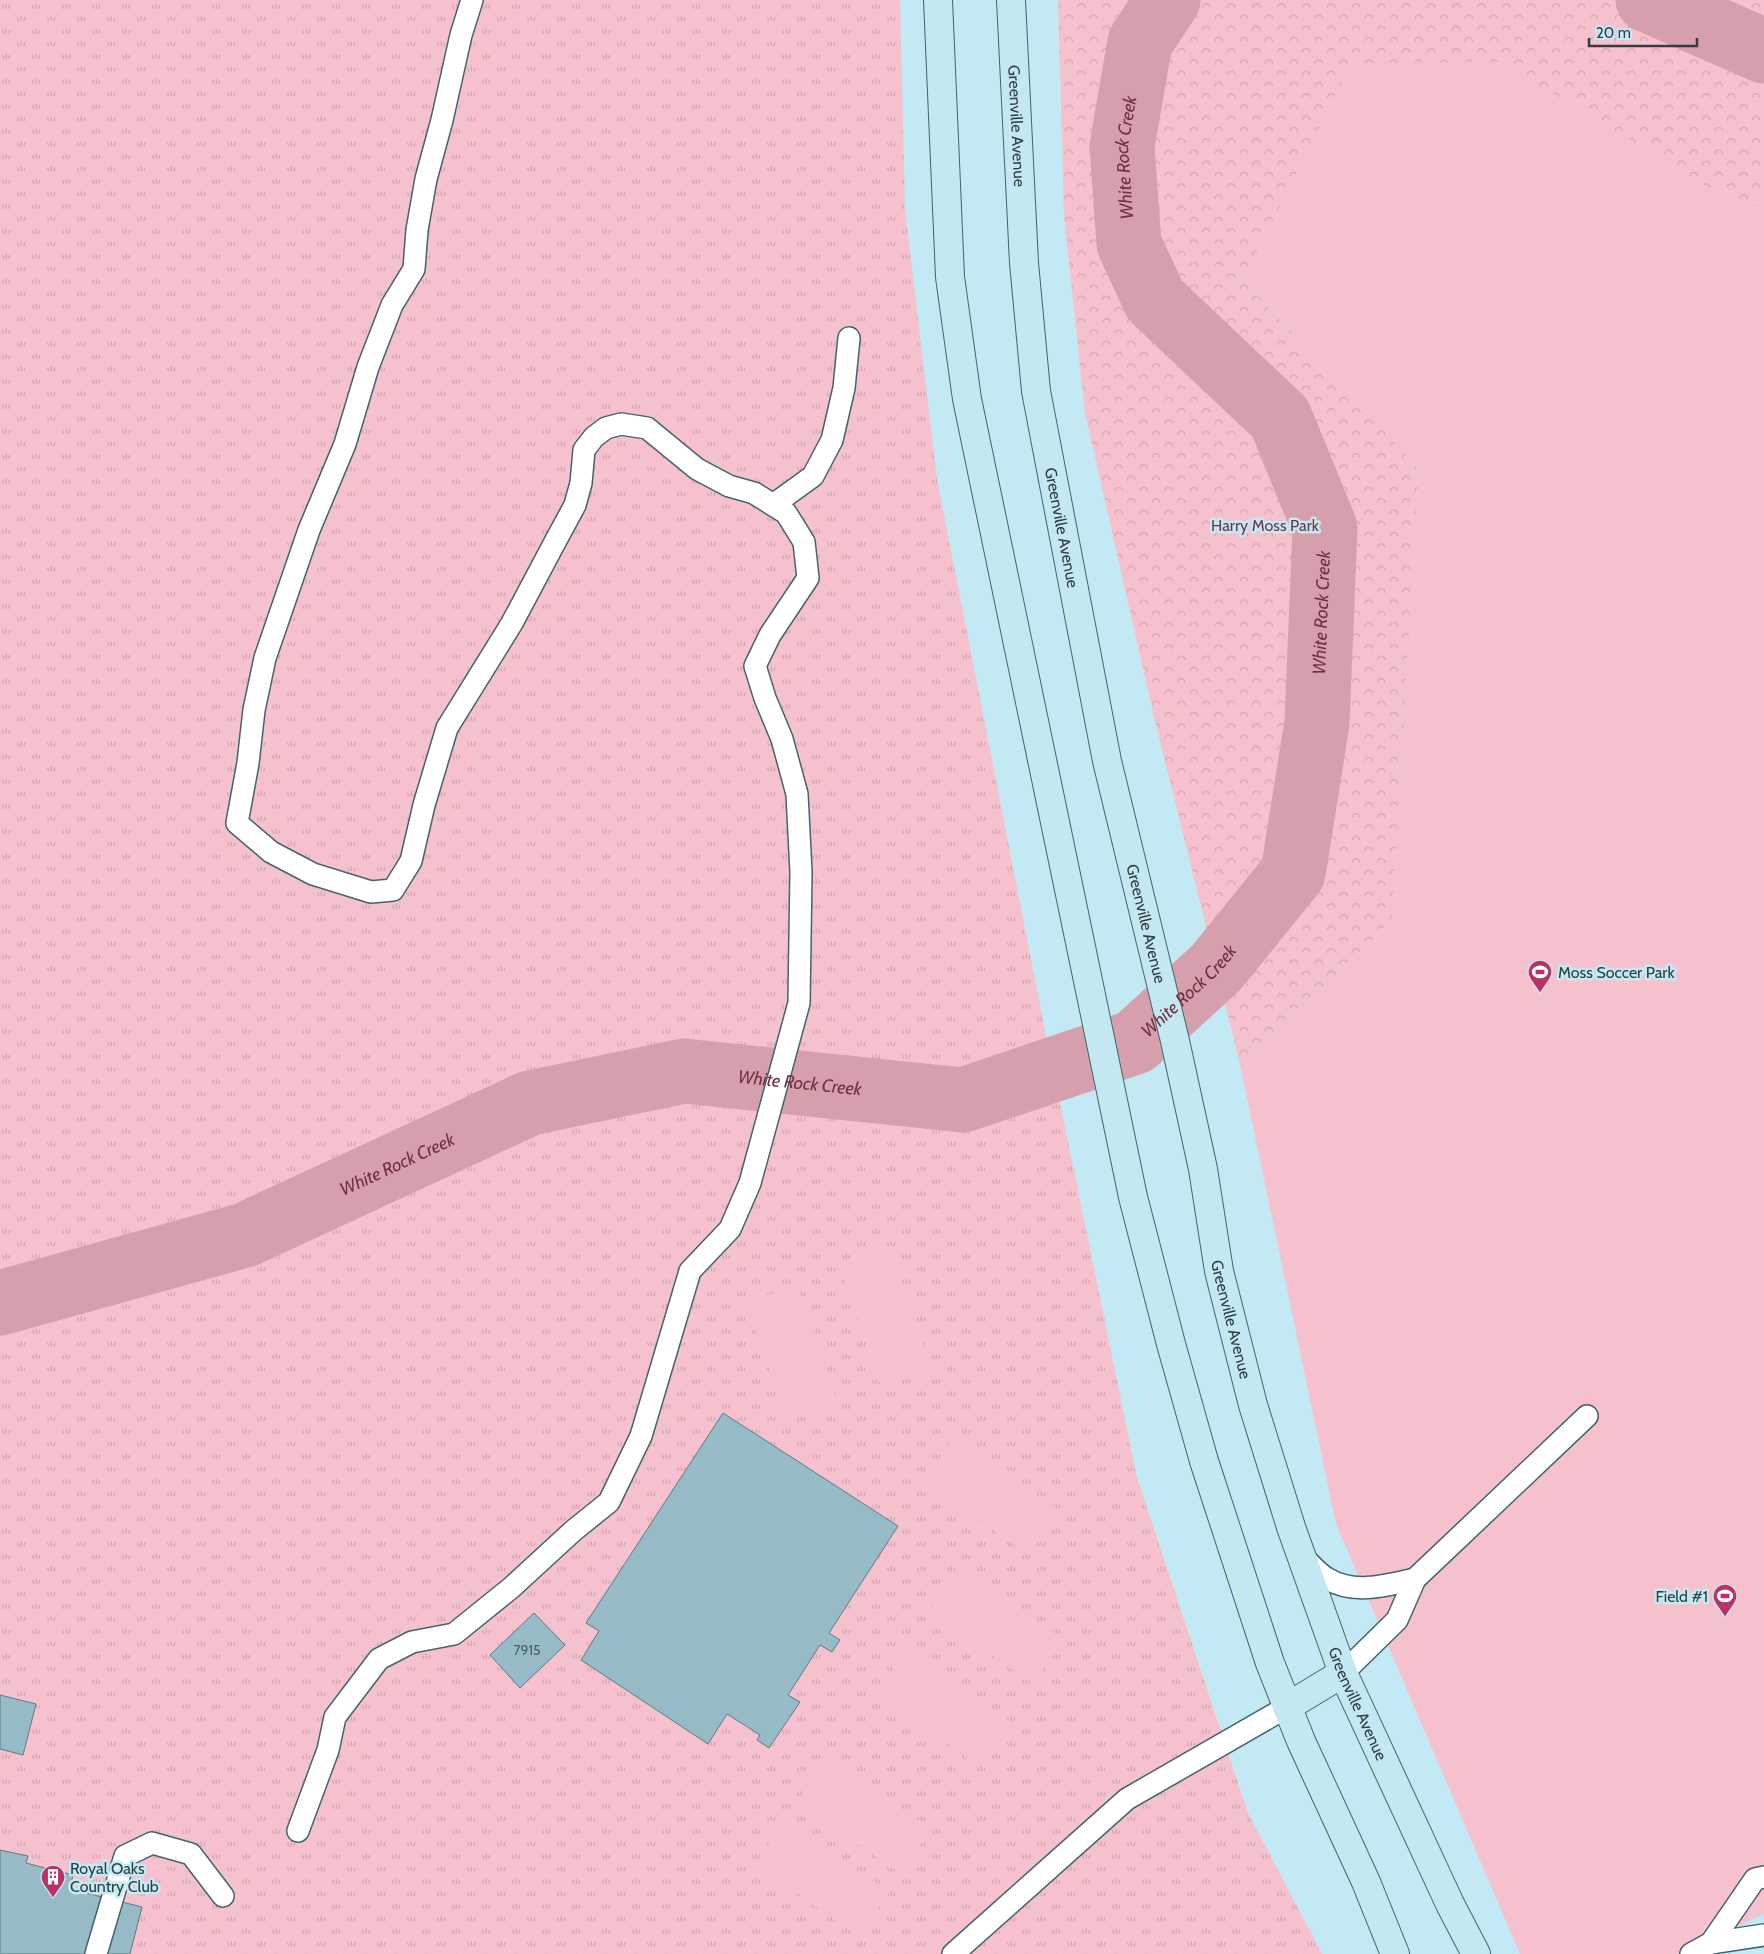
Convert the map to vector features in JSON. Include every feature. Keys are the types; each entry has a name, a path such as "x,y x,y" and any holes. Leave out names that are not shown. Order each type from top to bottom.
{"main road":[{"path":"938,0 950,277 967,399 1133,1197 1204,1462 1270,1663 1301,1741 1366,1882 1395,1954"},
{"name":"Greenville Avenue","path":"1011,0 1024,263 1036,390 1107,761 1175,1041 1203,1169 1219,1271 1253,1405 1301,1556 1343,1673 1446,1895 1476,1954"},
{"path":"1288,1707 1343,1673"}],"lane":[{"path":"298,1832 328,1750 335,1717 379,1659 412,1642 454,1634 511,1588 609,1502 640,1436 690,1271 730,1228 750,1183 799,1003 802,872 797,794 782,739 765,698 755,666 770,635 808,578 804,542 786,513 754,492 730,486 697,469 647,428 622,424 606,428 594,437 584,450 581,483 575,505 512,623 447,728 411,861 393,890 371,892 313,874 271,852 238,823 254,710 265,658 309,530 345,444 372,358 392,304 414,269 417,230 426,179 442,120 461,35 472,0"},
{"path":"773,505 813,476 832,440 844,388 850,338"},
{"path":"1343,1673 1397,1620 1415,1579 1587,1416"},
{"path":"1301,1556 1328,1580 1352,1588 1381,1586 1415,1579"},
{"path":"953,1954 1126,1799 1288,1707"},
{"path":"96,1954 125,1856 152,1843 191,1854 223,1896"},
{"path":"1711,1943 1755,1879 1764,1877"},
{"path":"1691,1954 1711,1943 1764,1935"}],"green space":[{"name":"Royal Oaks Country Club","path":"0,0 900,0 905,209 937,479 1041,1010 1137,1478 1248,1813 1322,1954 0,1954"},
{"name":"Harry Moss Park","path":"1058,0 1764,0 1764,206 1739,206 1353,63 1243,280 1419,469 1392,922 1240,1064 1154,717 1085,413 1064,215"},
{"name":"Moss Soccer Park","path":"1501,62 1739,206 1764,206 1764,1914 1678,1954 1520,1954 1336,1524 1240,1064 1392,922 1419,469 1243,280 1352,63"},
{"path":"891,1249 932,1368 881,1386 840,1267"},
{"path":"797,1285 838,1404 787,1421 746,1302"},
{"path":"953,1438 1057,1509 1026,1553 923,1482"},
{"path":"960,1567 1063,1639 1033,1684 929,1612"},
{"path":"906,1649 1010,1721 979,1765 876,1694"},
{"path":"828,1758 931,1829 901,1874 797,1803"},
{"path":"785,1820 889,1892 859,1936 755,1865"}],"building":[{"path":"723,1413 898,1526 829,1633 840,1640 832,1652 820,1645 788,1695 800,1702 769,1748 757,1740 760,1735 727,1714 708,1744 581,1660 599,1631 586,1623"},
{"path":"534,1613 565,1645 520,1688 490,1655"},
{"path":"0,1695 36,1704 23,1755 0,1749"},
{"name":"Royal Oaks Country Club","path":"0,1850 28,1856 26,1863 73,1875 70,1889 142,1907 130,1954 0,1954"}],"waterway":[{"name":"White Rock Creek","path":"0,1303 245,1235 530,1103 684,1071 963,1100 1135,1042 1216,968 1293,873 1317,723 1325,528 1280,418 1155,300 1129,244 1122,146 1140,42 1168,0"},
{"name":"White Rock Creek","path":"1648,0 1764,51"}],"place":[{"name":"Moss Soccer Park","path":"1540,993"},
{"name":"Field #1","path":"1725,1617"},
{"name":"Royal Oaks Country Club","path":"53,1898"}]}
